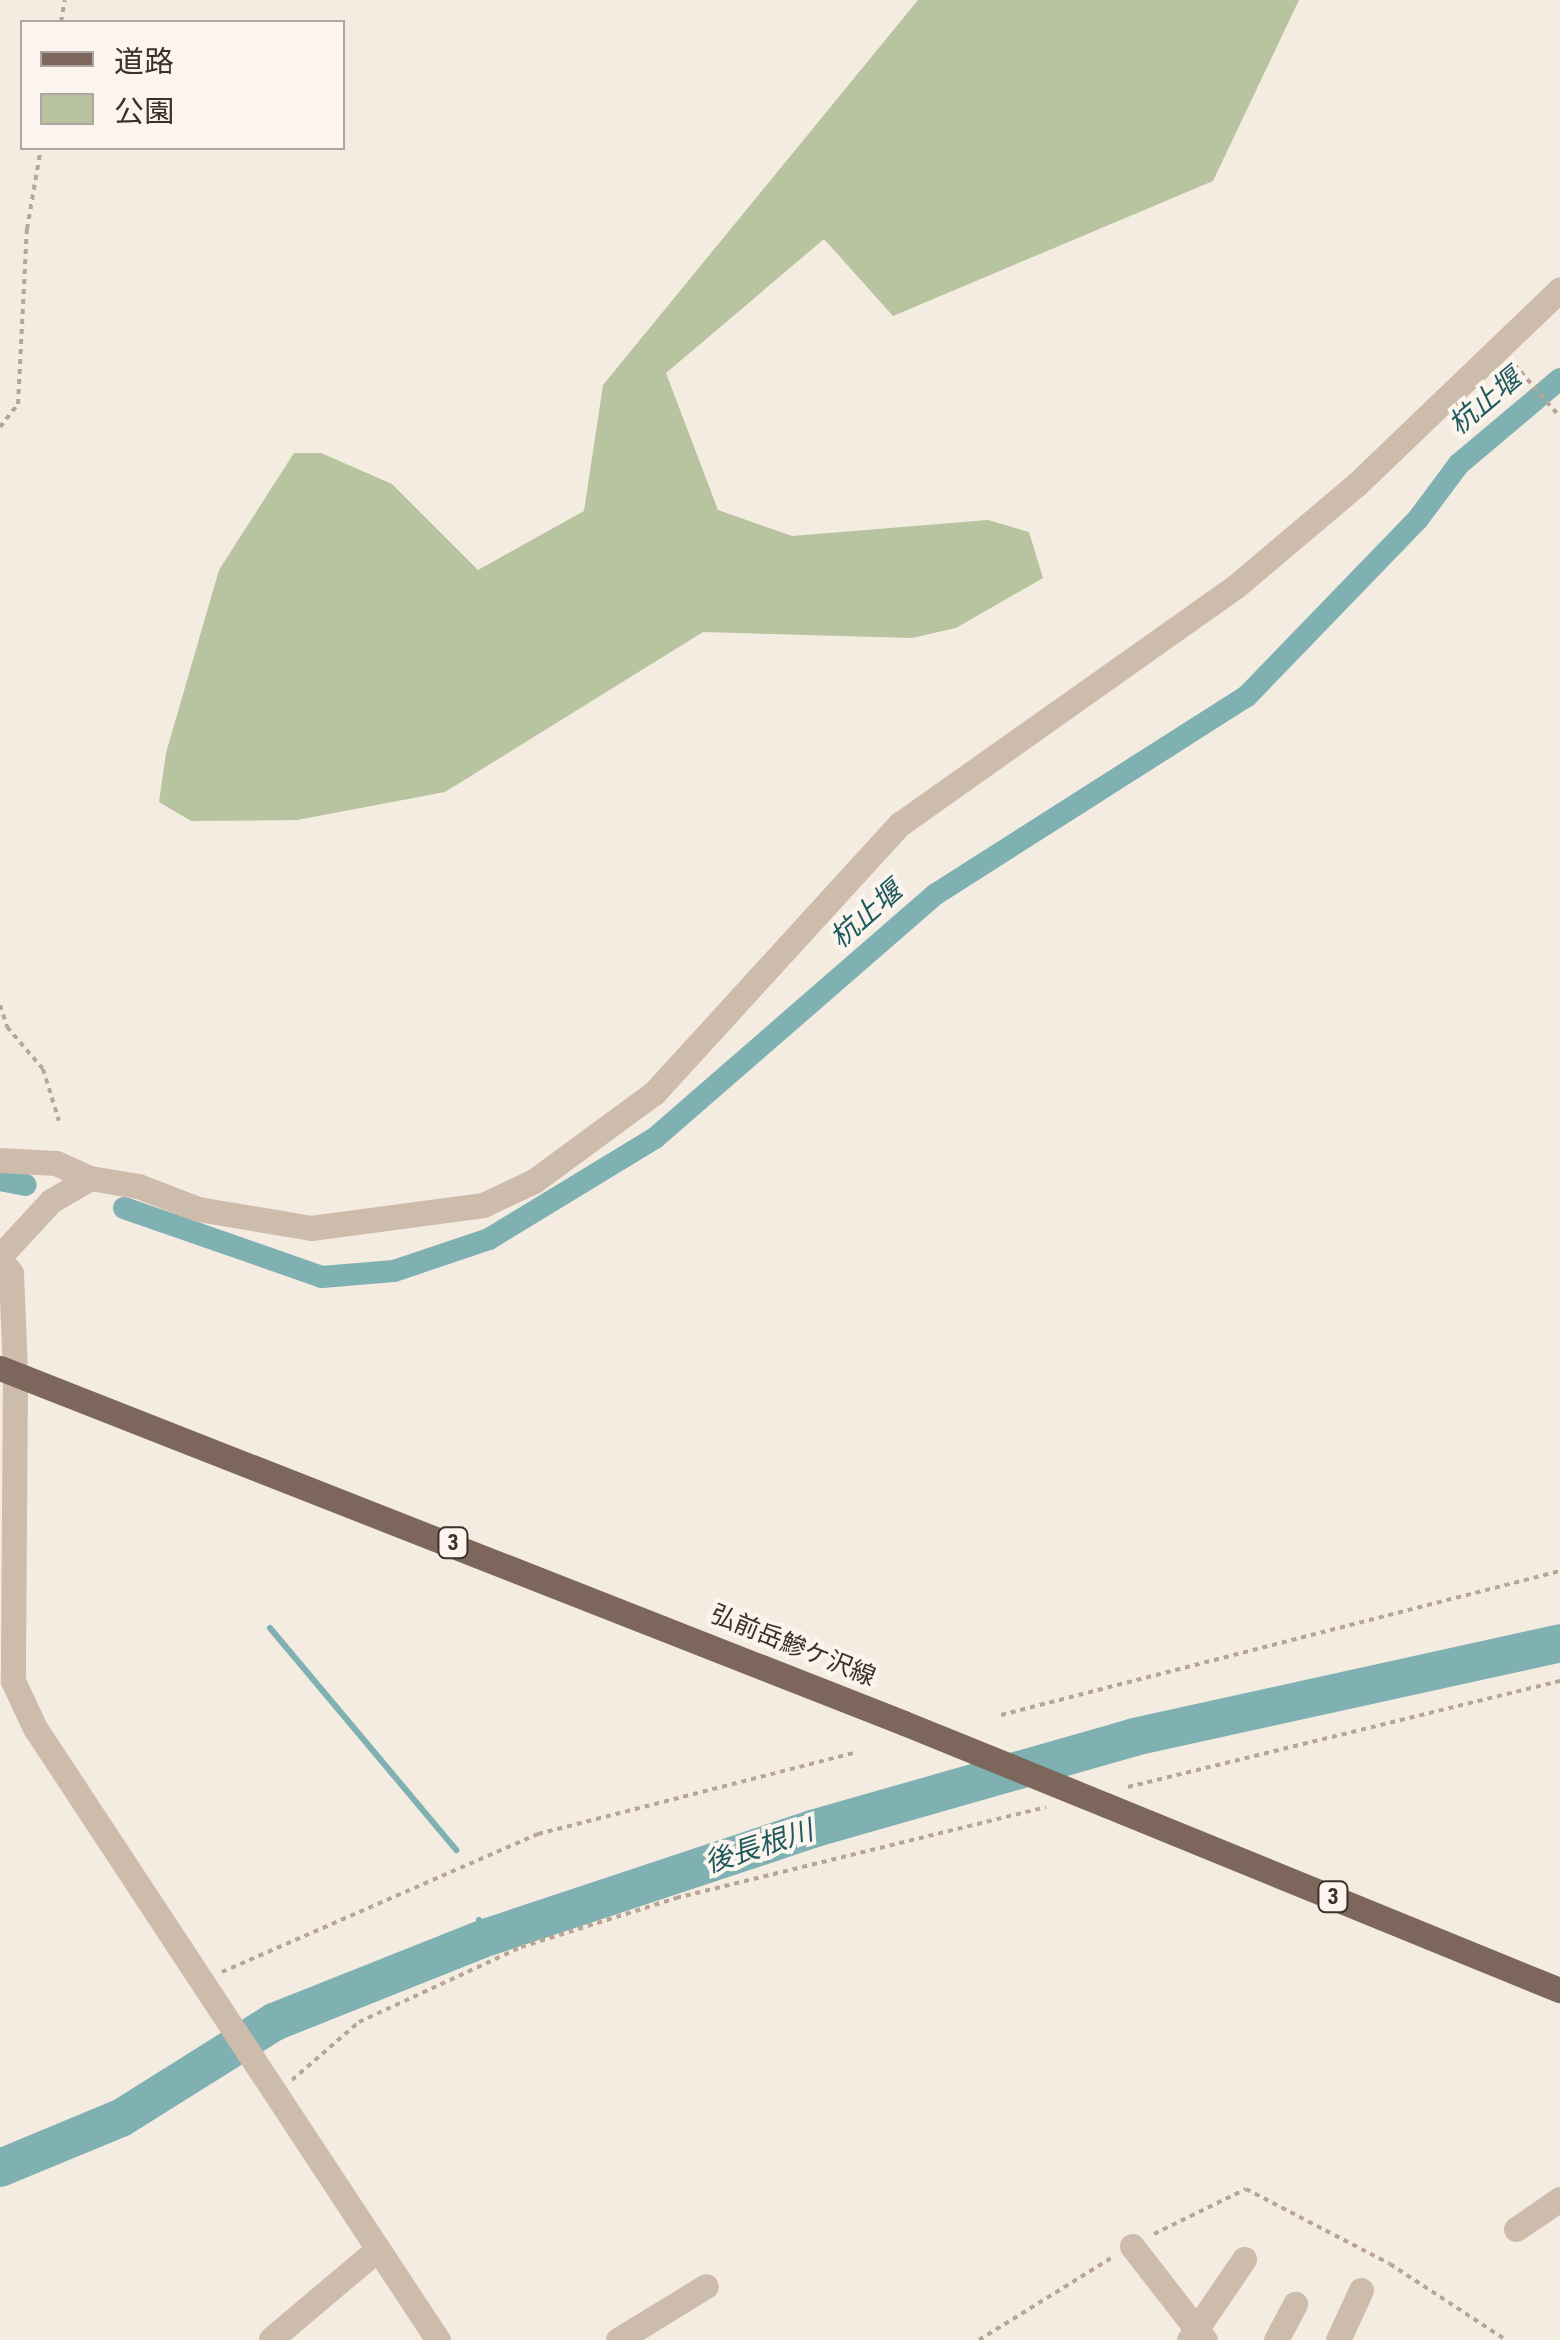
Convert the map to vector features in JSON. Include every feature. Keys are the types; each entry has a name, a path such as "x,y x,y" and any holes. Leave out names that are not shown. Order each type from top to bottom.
{"main road":[{"name":"弘前岳鰺ケ沢線","path":"8,1370 904,1723 1112,1797 1560,1990"}],"street":[{"path":"0,1160 56,1164 90,1178 138,1186 198,1209 311,1228 484,1205 534,1181 654,1093 900,824 1235,587 1357,484 1560,289"},
{"path":"90,1178 51,1201 0,1257 12,1273 8,1370 13,1681 36,1728 438,2340"},
{"path":"1516,2229 1560,2199"},
{"path":"1132,2246 1197,2338 1244,2259"},
{"path":"271,2339 378,2249"},
{"path":"618,2340 706,2286"},
{"path":"1338,2340 1361,2290"},
{"path":"1276,2340 1295,2304"}],"path":[{"path":"0,427 18,404 27,228 41,150"},
{"path":"1510,360 1558,412"},
{"path":"0,1004 7,1028 43,1069 59,1121"},
{"path":"1001,1715 1560,1572"},
{"path":"1112,1797 1560,1680"},
{"path":"204,1980 538,1834 858,1752"},
{"path":"275,2093 359,2022 520,1947 676,1898 1060,1803"}],"green space":[{"path":"918,0 1299,0 1213,181 893,316 824,239 666,373 718,510 792,536 988,520 1029,532 1043,578 956,628 912,638 703,632 445,792 297,820 191,821 159,802 166,753 219,570 294,453 321,453 392,484 478,570 584,511 603,385"}],"waterway":[{"name":"杭止堰","path":"124,1208 322,1277 394,1271 489,1239 655,1138 936,894 1247,696 1418,519 1459,464 1560,379"},
{"name":"杭止堰","path":"0,1180 26,1185"},
{"path":"270,1628 456,1850"},
{"name":"後長根川","path":"0,2168 121,2118 274,2022 488,1937 812,1829 1134,1737 1560,1643"},
{"path":"479,1920 488,1937"}]}
